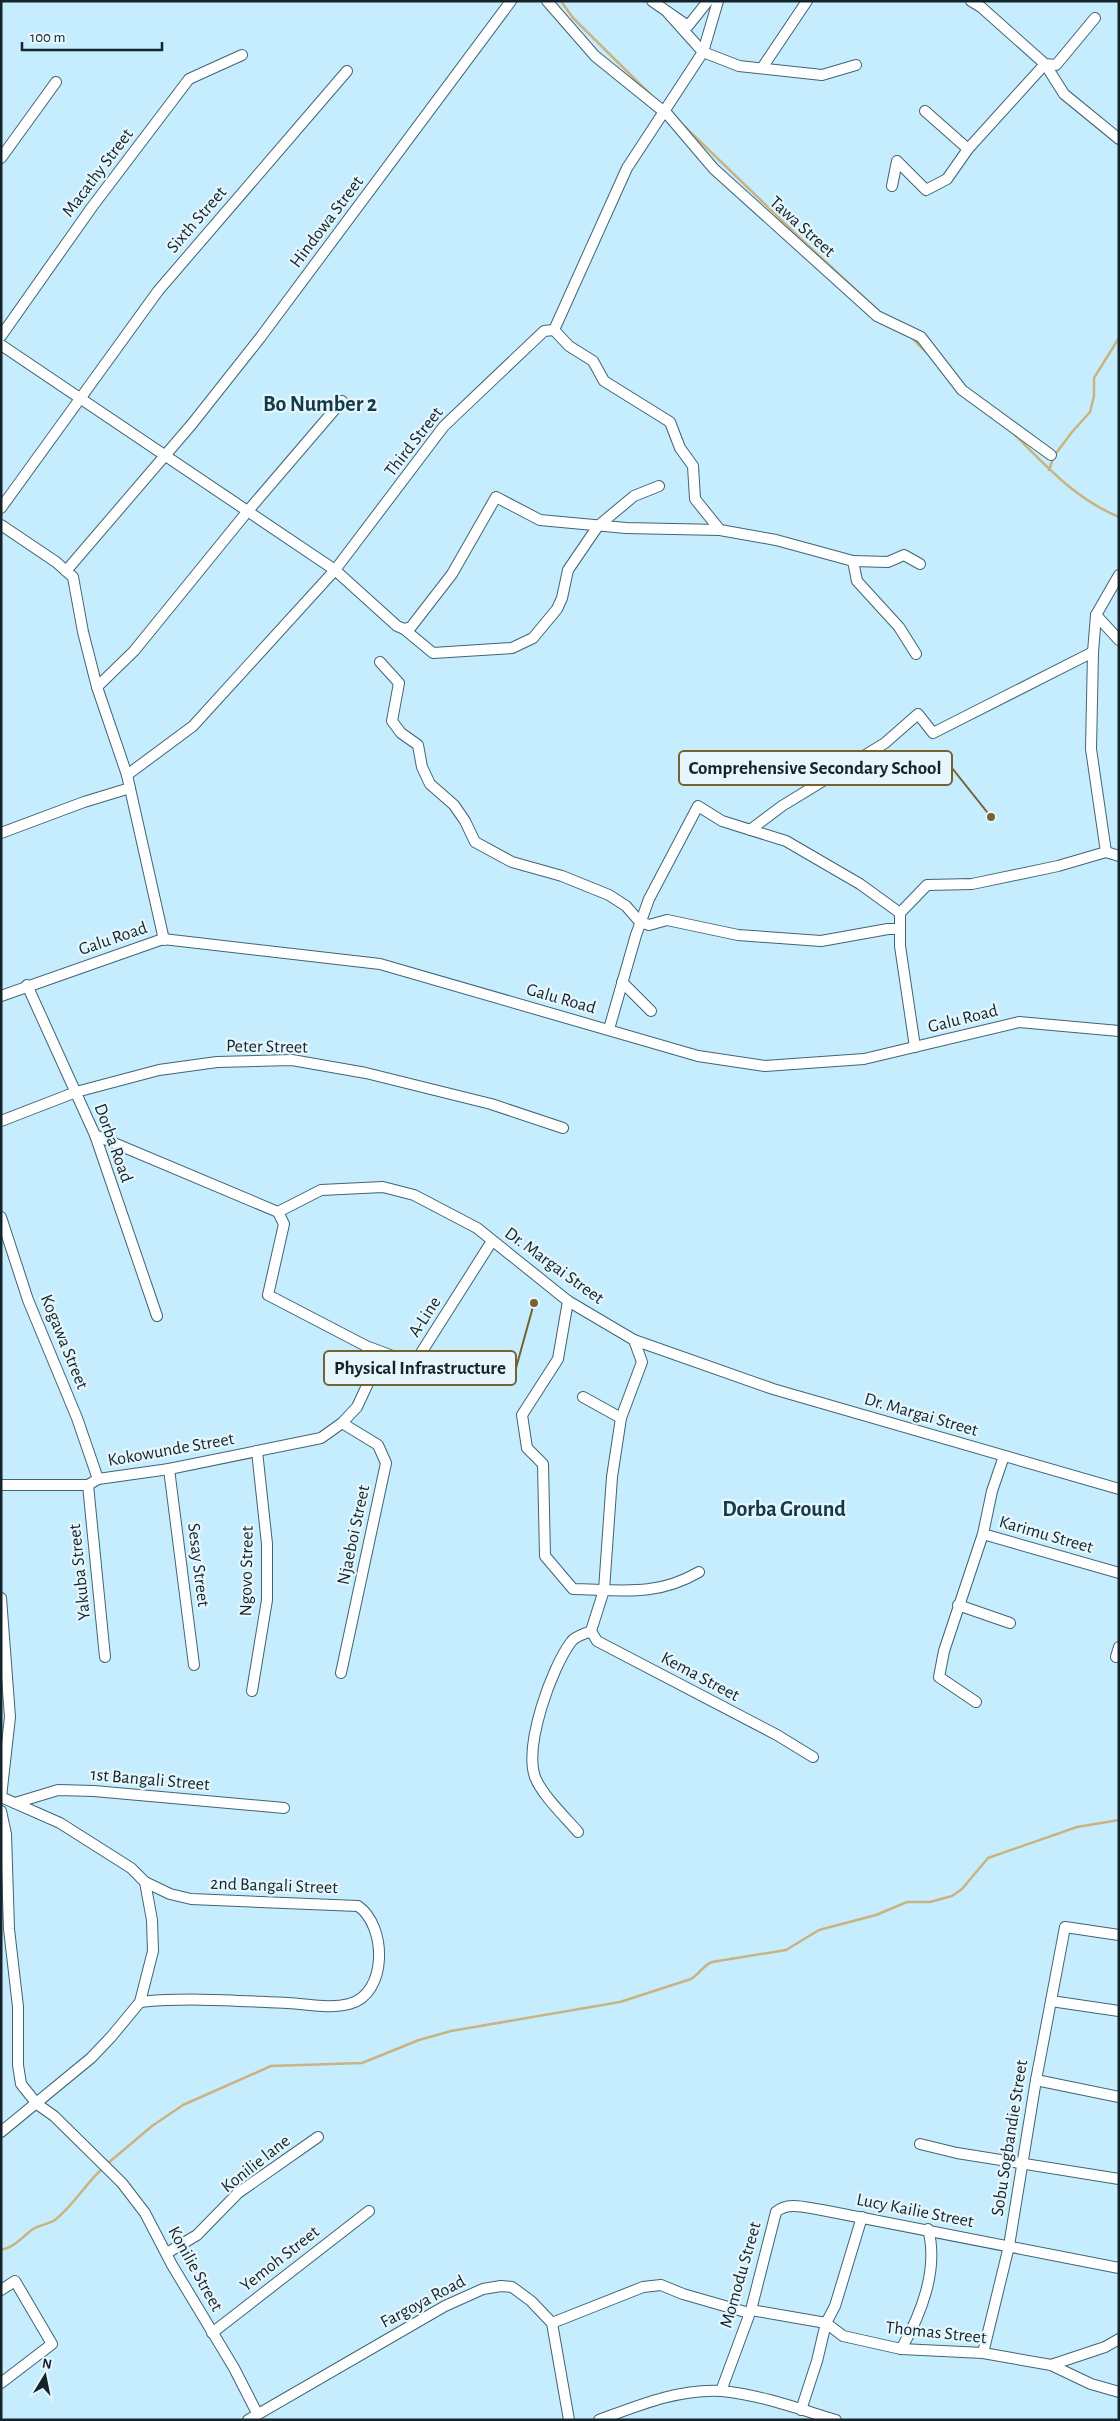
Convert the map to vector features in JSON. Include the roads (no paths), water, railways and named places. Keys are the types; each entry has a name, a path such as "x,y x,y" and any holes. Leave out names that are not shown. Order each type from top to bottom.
{"street":[{"name":"Hindowa Street","path":"66,571 165,456 260,338 511,1"},
{"name":"Tawa Street","path":"547,1 595,56 663,111 714,169 877,316 921,337 962,390 1051,456"},
{"path":"652,1 688,26 708,1"},
{"path":"718,1 703,52 627,168 554,330 569,346 593,361 604,381 670,422 680,448 693,466 695,499 720,530"},
{"path":"762,68 807,1"},
{"path":"971,1 981,7 1046,64 1064,94 1119,139"},
{"path":"668,13 703,52 739,66 822,75 856,66"},
{"path":"1046,64 1056,65 1095,18"},
{"name":"Macathy Street","path":"1,336 92,207 190,79 242,55"},
{"path":"892,186 897,161 926,190 947,179 968,148 1046,64"},
{"name":"Sixth Street","path":"1,508 158,290 348,71"},
{"path":"1,158 56,82"},
{"path":"925,111 968,148"},
{"name":"Third Street","path":"127,774 193,726 335,570 444,426 544,331 554,330"},
{"path":"1,346 80,397 335,570 397,626 404,629 433,653 512,648 533,638 557,609 568,570 598,526 634,496 659,486"},
{"path":"97,687 134,651 247,512 342,401"},
{"path":"404,629 411,627 452,574 496,497 540,520 626,528 720,530 776,540 854,560 888,562 904,555 920,564"},
{"path":"1,526 73,577 83,632 97,687 127,774 164,940"},
{"path":"854,560 857,581 899,626 916,654"},
{"path":"1106,852 1091,749 1093,652 1096,615 1119,575"},
{"path":"1096,615 1119,640"},
{"path":"750,830 782,806 885,742 918,714 933,733 1093,652"},
{"path":"380,662 399,683 392,721 401,734 418,744 422,767 430,784 454,805 465,821 475,842 512,862 562,876 609,895 626,906 640,922 649,925 667,920 738,935 821,941 900,929"},
{"path":"1,834 84,802 130,788"},
{"path":"609,1029 640,922 649,898 698,806 722,821 786,841 860,884 900,913"},
{"path":"915,1047 900,946 900,913 927,885 972,884 1058,866 1106,852 1119,856"},
{"name":"Galu Road","path":"1,996 164,940 380,964 698,1056 765,1066 864,1059 1019,1022 1119,1031"},
{"path":"622,982 651,1011"},
{"name":"Dorba Road","path":"27,986 95,1136 157,1316"},
{"name":"Peter Street","path":"1,1121 76,1092 159,1070 217,1062 292,1060 366,1073 491,1104 563,1128"},
{"path":"95,1136 278,1212 284,1224 268,1295 382,1352 356,1407 342,1423"},
{"name":"Dr. Margai Street","path":"278,1212 321,1190 383,1187 414,1196 477,1228 568,1301 634,1340 773,1389 1119,1488"},
{"name":"Kogawa Street","path":"1,1217 28,1300 77,1418 98,1479"},
{"name":"A-Line","path":"382,1352 414,1364 492,1241"},
{"path":"568,1301 558,1359 522,1415 527,1448 543,1464 545,1556 573,1589 648,1591 679,1583 699,1572"},
{"path":"578,1832 536,1779 532,1760 536,1733 557,1667 572,1640 591,1631 598,1614 604,1590 612,1477 621,1418 642,1362 634,1340"},
{"path":"583,1397 621,1418"},
{"name":"Kokowunde Street","path":"1,1485 88,1485 98,1479 169,1469 321,1438 342,1423"},
{"name":"Njaeboi Street","path":"341,1673 386,1463 378,1446 342,1423"},
{"name":"Ngovo Street","path":"252,1691 267,1600 267,1544 258,1451"},
{"name":"Karimu Street","path":"1004,1456 992,1492 983,1534 1119,1573"},
{"name":"Sesay Street","path":"169,1469 194,1666"},
{"name":"Yakuba Street","path":"88,1485 105,1656"},
{"path":"976,1702 939,1677 944,1652 958,1605 983,1534"},
{"path":"1,1598 10,1717 1,1797"},
{"path":"958,1605 1010,1622"},
{"name":"Kema Street","path":"591,1631 597,1641 777,1735 813,1757"},
{"name":"1st Bangali Street","path":"15,1803 58,1790 76,1790 284,1808"},
{"name":"2nd Bangali Street","path":"1,1797 60,1823 131,1868 145,1882 170,1894 191,1899 358,1906 365,1910 381,1946 378,1967 369,1990 360,2000 349,2004 319,2006 171,1999 140,2002"},
{"name":"Konilie Street","path":"1,1811 6,1834 5,1929 18,2007 21,2084 37,2104 54,2116 122,2182 145,2212 257,2413"},
{"path":"1,2132 91,2058 140,2002 153,1951 151,1912 145,1882"},
{"name":"Sobu Sogbandie Street","path":"983,2353 1009,2246 1036,2080 1065,1927 1119,1935"},
{"path":"1051,2001 1119,2011"},
{"path":"1036,2080 1119,2097"},
{"name":"Konilie lane","path":"167,2253 197,2235 238,2194 318,2137"},
{"path":"920,2144 957,2153 1119,2179"},
{"name":"Momodu Street","path":"721,2391 750,2311 776,2212 781,2207 792,2206 822,2210"},
{"name":"Lucy Kailie Street","path":"822,2210 928,2229 1119,2268"},
{"name":"Yemoh Street","path":"212,2333 369,2211"},
{"path":"801,2410 817,2361 826,2323 835,2306 862,2217"},
{"path":"901,2349 914,2327 928,2283 933,2245 928,2229"},
{"path":"1,2290 15,2281 52,2344 1,2383"},
{"name":"Thomas Street","path":"552,2323 643,2287 661,2285 682,2294 750,2311 826,2323 843,2336 901,2349 983,2353 1051,2365 1091,2384 1119,2392"},
{"name":"Fargoya Road","path":"248,2420 257,2413 445,2306 483,2288 512,2287 531,2301 552,2323"},
{"path":"552,2323 569,2420"},
{"path":"1051,2365 1105,2347 1119,2339"},
{"path":"599,2420 665,2398 721,2391 772,2400 836,2420"}],"waterway":[{"path":"561,1 573,18 650,94"},
{"path":"683,125 882,314"},
{"path":"912,338 927,353"},
{"path":"1049,470 1054,456 1090,412 1094,396 1094,378 1119,338"},
{"path":"1012,432 1061,480 1088,501 1119,517"},
{"path":"107,2164 152,2126 183,2105 271,2066 362,2063 419,2040 451,2031 620,2002 691,1979 712,1962 786,1950 819,1930 876,1915 907,1902 930,1902 952,1896 962,1889 988,1858 1077,1827 1119,1820"},
{"path":"1,2250 14,2244 33,2229 55,2220 103,2168"}],"place":[{"name":"Comprehensive Secondary School","path":"991,817"},
{"name":"Physical Infrastructure","path":"534,1303"}],"district":[{"name":"Bo Number 2","path":"320,404"},
{"name":"Dorba Ground","path":"784,1509"}]}
